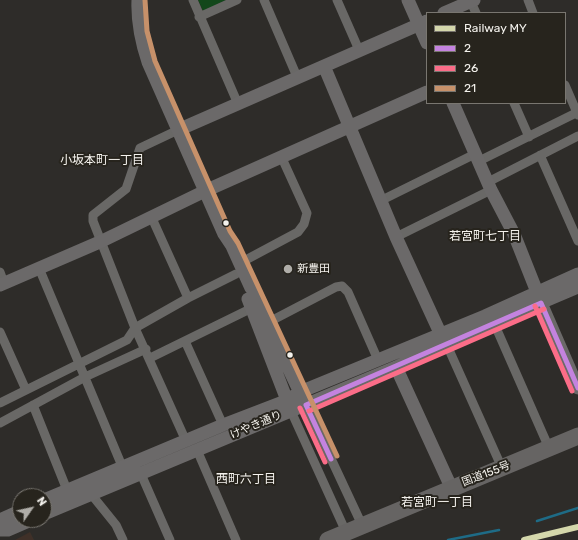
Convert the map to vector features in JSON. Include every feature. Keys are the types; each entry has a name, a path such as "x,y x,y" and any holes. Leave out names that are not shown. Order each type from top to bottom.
{"highway":[{"name":"国道155号","path":"328,540 451,487 502,468 578,436"}],"street":[{"path":"138,0 137,16 146,57 250,296 267,323 362,526"},
{"path":"193,0 199,17 238,104"},
{"path":"199,17 237,0"},
{"path":"264,0 298,79"},
{"path":"337,0 359,50"},
{"path":"408,0 423,22 426,37"},
{"path":"528,0 533,12"},
{"path":"447,12 472,4"},
{"path":"186,441 148,353 135,328 93,221 93,215 126,189 140,148 178,130 298,79 423,22"},
{"path":"324,66 380,201 502,468"},
{"path":"380,201 477,158 529,137 578,113 566,87"},
{"path":"1,280 39,268 102,241 151,216 217,187 281,156 426,92"},
{"path":"453,104 489,186 514,234 578,388"},
{"path":"514,104 529,137"},
{"path":"396,237 578,136"},
{"path":"0,403 127,340 135,328 298,232 304,224 307,214 281,156"},
{"path":"540,156 578,241"},
{"path":"151,216 188,298"},
{"path":"39,268 86,377 122,466"},
{"path":"444,339 539,297 578,274"},
{"path":"267,323 336,287 342,286 348,292 378,360"},
{"name":"けやき通り","path":"52,511 197,450 289,406 300,392 378,360 494,323 539,297 578,287"},
{"path":"0,423 86,377 148,353 185,341 250,296"},
{"path":"250,296 256,324 289,406 346,532"},
{"path":"494,323 549,448"},
{"path":"0,332 26,390"},
{"name":"けやき通り","path":"52,497 122,466 186,441 223,424 289,406 306,405 396,367 444,339"},
{"path":"185,341 223,424"},
{"path":"396,367 451,487"},
{"path":"33,405 67,490"},
{"path":"197,450 236,540"},
{"path":"141,474 170,540"},
{"path":"91,494 116,525 123,540"},
{"path":"0,520 12,515"},
{"path":"0,530 8,530 13,528"}],"shaded area":[{"path":"30,532 34,540 15,540"}],"green space":[{"path":"198,0 226,0 203,11"}],"waterway":[{"path":"537,521 578,508"},
{"path":"448,540 499,530"}],"rail line":[{"name":"MY","path":"524,540 578,527"}],"transit line":[{"name":"21","path":"145,0 147,31 155,61 230,231 238,243 337,456"},
{"name":"2","path":"541,303 578,388"},
{"name":"2","path":"306,405 541,303"},
{"name":"26","path":"535,306 572,391"},
{"name":"26","path":"309,411 544,309"},
{"name":"2","path":"306,405 331,459"},
{"name":"26","path":"300,408 325,462"}],"place":[{"name":"新豊田","path":"288,269"}],"district":[{"name":"小坂本町一丁目","path":"102,161"},
{"name":"若宮町七丁目","path":"485,237"},
{"name":"西町六丁目","path":"246,480"},
{"name":"若宮町一丁目","path":"437,503"}]}
